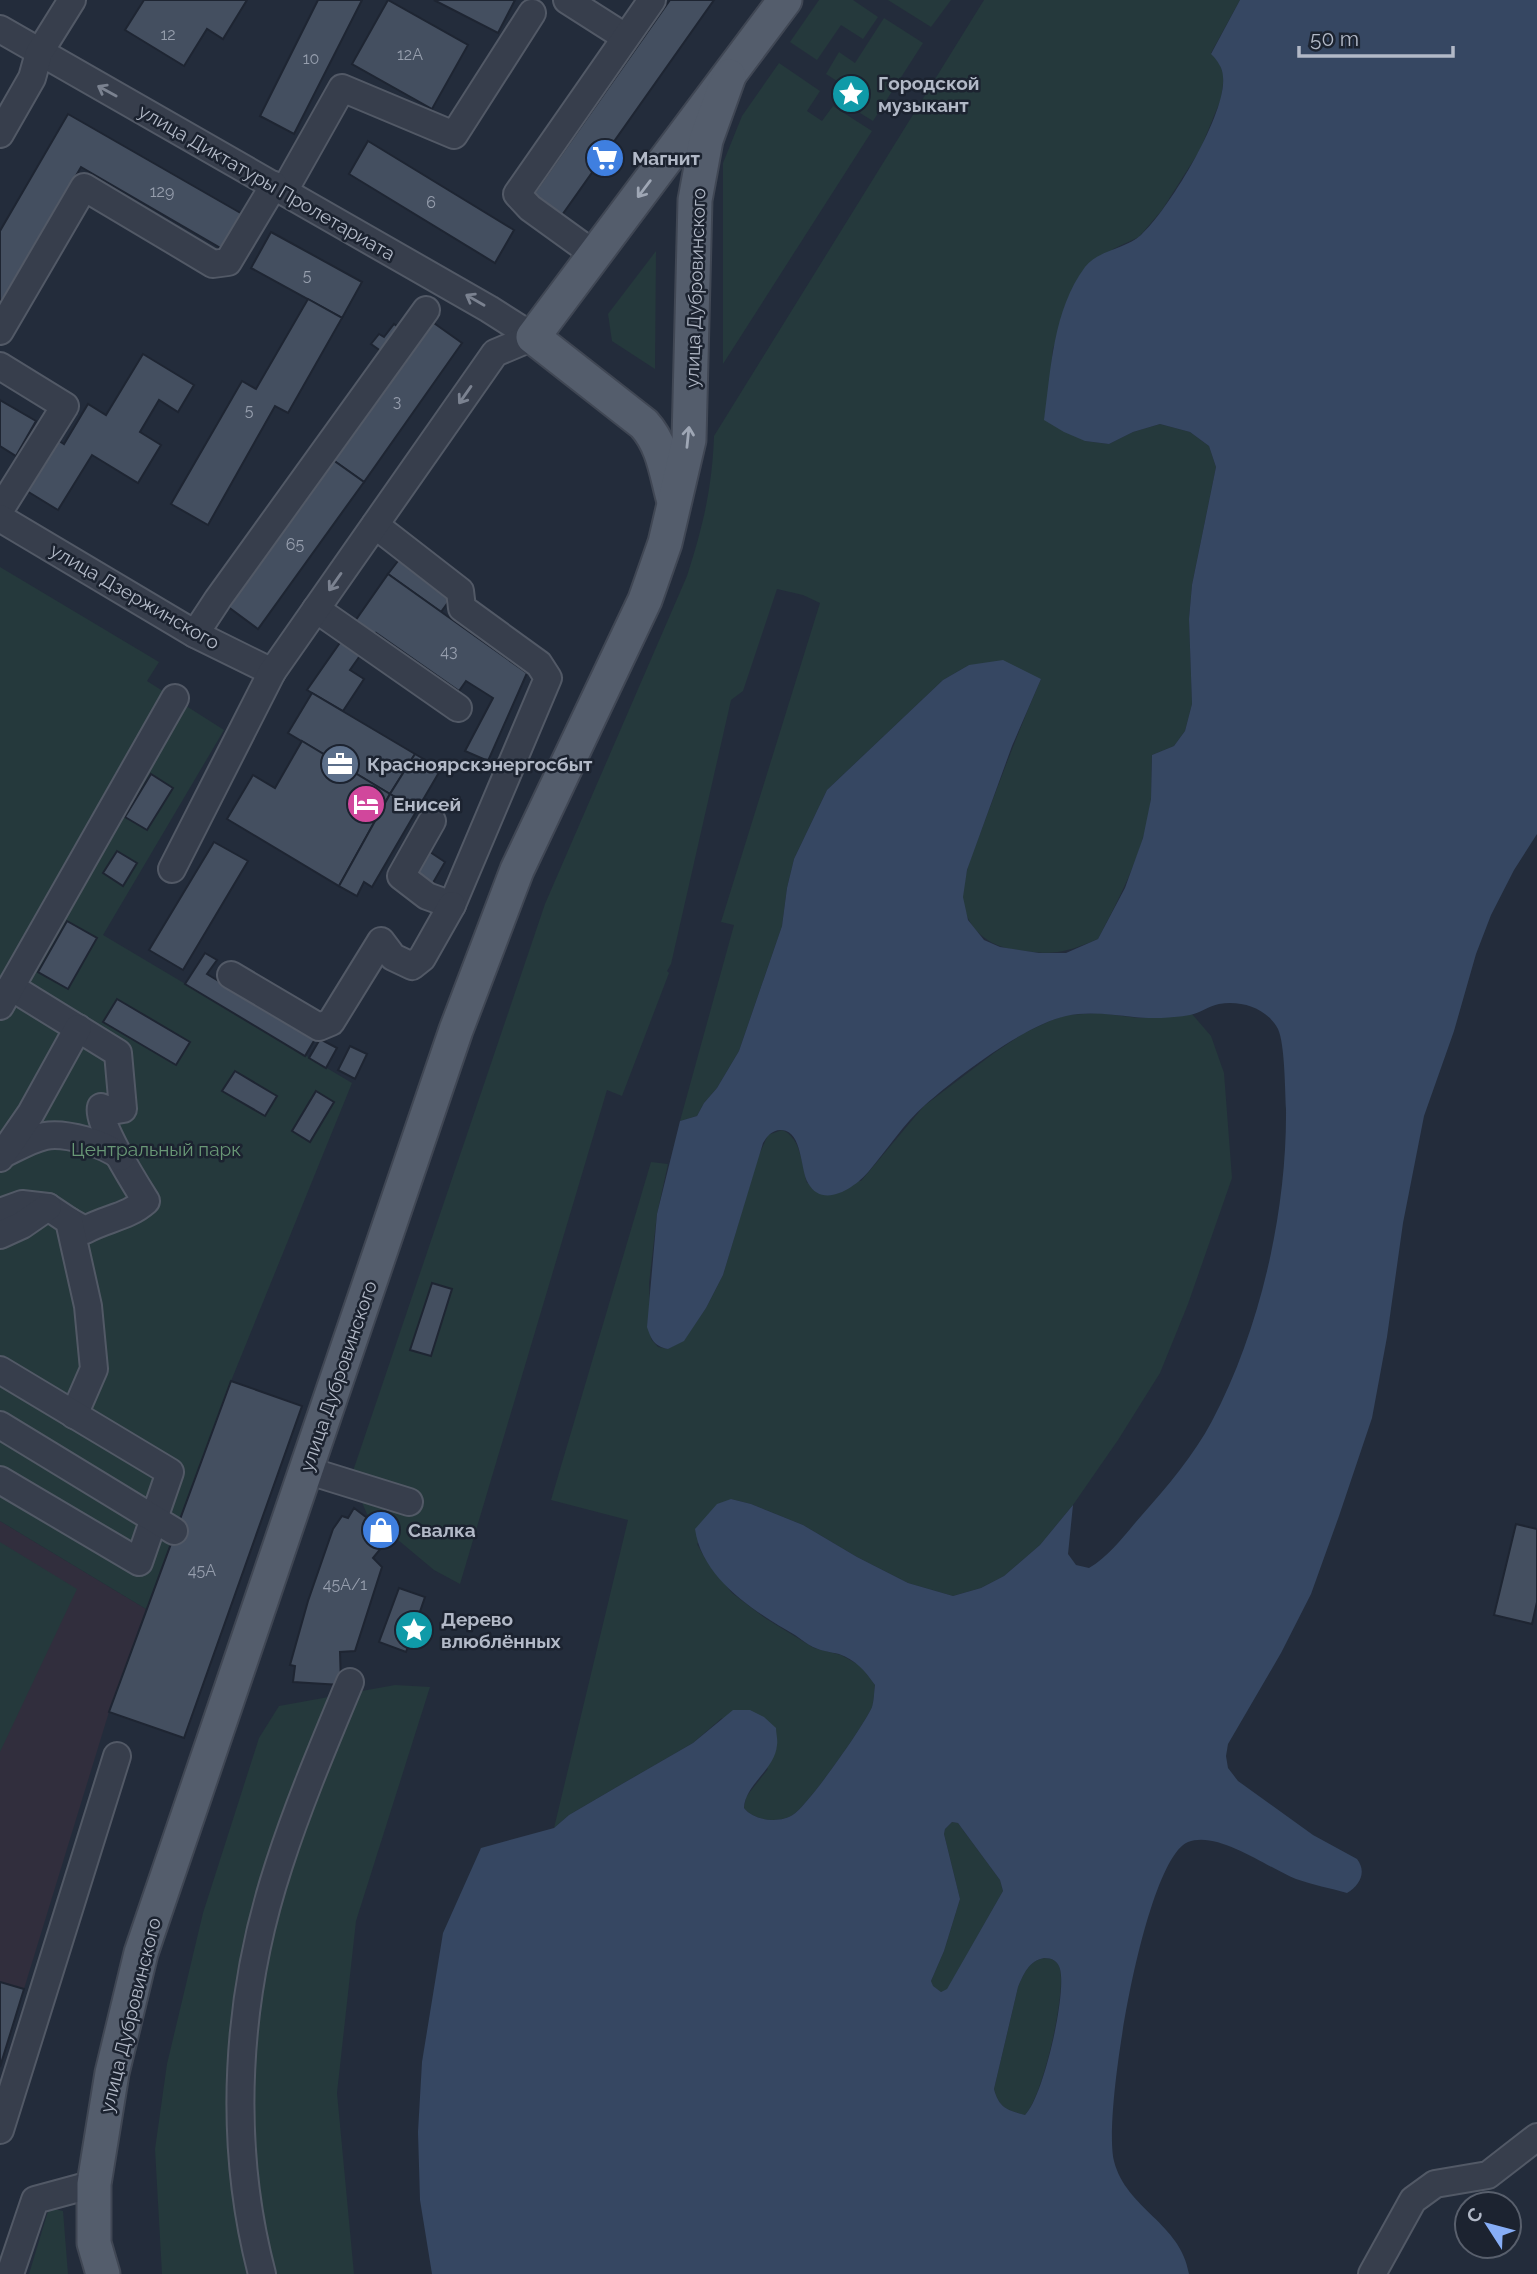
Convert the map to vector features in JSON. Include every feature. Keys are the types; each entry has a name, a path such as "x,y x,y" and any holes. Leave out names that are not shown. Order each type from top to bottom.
{"main road":[{"name":"улица Дубровинского","path":"674,504 660,447 653,434 533,337 785,0"},
{"name":"улица Дубровинского","path":"103,2274 94,2244 94,2184 112,2073 141,1953 456,1030 517,870 645,600 665,543 689,440 695,200 706,139 730,76"}],"street":[{"path":"0,134 32,78 39,53 72,0"},
{"path":"567,0 625,37"},
{"path":"595,255 530,208 517,194 652,0"},
{"path":"0,331 84,187 213,264 228,262 279,188 342,88 453,135 532,13"},
{"name":"улица Диктатуры Пролетариата","path":"0,29 489,309 533,337"},
{"path":"195,634 426,310"},
{"path":"172,869 272,672 495,353 533,337"},
{"path":"0,366 65,406 0,510"},
{"name":"улица Дзержинского","path":"0,518 195,634 272,672"},
{"path":"231,975 319,1027 331,1022 381,941 393,957 412,966 422,958 452,905 548,678 539,664 463,608 460,591 375,525"},
{"path":"316,609 458,708"},
{"path":"0,1212 22,1204 58,1214 85,1230 111,1218 134,1212 146,1201 99,1113 101,1107 111,1111 123,1109 118,1053 78,1028 6,997 175,698"},
{"path":"432,821 401,876 427,896 452,905"},
{"path":"1,1156 31,1112 78,1028"},
{"path":"1,1156 46,1136 53,1136 78,1139 113,1150 121,1157"},
{"path":"0,1235 58,1214"},
{"path":"58,1214 88,1306 94,1369 74,1415"},
{"path":"0,1370 170,1472 164,1524 139,1562 0,1480"},
{"path":"0,1424 164,1524"},
{"path":"306,1469 409,1502"},
{"path":"262,2274 243,2172 240,2061 255,1956 279,1866 350,1682"},
{"path":"0,2130 117,1756"},
{"path":"1372,2274 1413,2200 1435,2184 1488,2175 1537,2137"},
{"path":"9,2274 35,2200 94,2184"}],"shaded area":[{"path":"0,1521 146,1609 109,1712 0,2067"}],"green space":[{"path":"819,0 853,0 878,17 863,39 841,25 817,60 790,42"},
{"path":"888,0 951,0 931,27"},
{"path":"984,0 1240,0 1211,53 1219,62 1224,76 1221,99 1200,150 1162,210 1139,237 1113,249 1053,348 1051,369 1085,441 1109,444 1133,432 1160,424 1190,432 1209,446 1216,467 1192,585 1189,619 1192,704 1185,731 1174,746 1152,755 1151,798 1144,835 1124,888 1098,939 1055,952 1011,949 992,942 976,930 966,914 964,885 974,849 1041,679 969,665 943,680 827,790 794,859 782,926 739,1051 697,1116 680,1121 734,925 721,922 820,603 803,595 777,589 743,691 731,700 671,964 667,971 669,973 622,1096 607,1090 460,1584 434,1570 367,1514 351,1477 545,904 687,576 706,507 714,436"},
{"path":"884,18 923,43 873,121 860,113 867,100 826,74 839,52 855,63"},
{"path":"779,63 820,91 807,111 822,121 833,106 872,131 723,364 723,163 742,116"},
{"path":"656,251 655,369 612,341 608,314"},
{"name":"Центральный парк","path":"0,567 159,662 147,681 224,730 103,935 352,1083 231,1381 146,1609 0,1521"},
{"path":"1098,1013 1139,1018 1192,1014 1211,1036 1224,1073 1232,1178 1188,1304 1160,1373 1118,1440 1073,1505 1040,1545 1004,1576 981,1588 953,1596 908,1583 803,1525 731,1499 697,1544 706,1560 732,1593 765,1618 814,1648 841,1655 861,1666 875,1685 873,1705 812,1795 788,1817 768,1820 754,1816 744,1808 746,1797 768,1769 722,1718 693,1743 569,1815 554,1828 628,1520 551,1500 651,1162 668,1164 657,1214 649,1284 651,1339 658,1347 668,1349 684,1340 706,1308 723,1275 758,1157 768,1135 782,1130 793,1139 800,1152 807,1183 861,1181 924,1106 994,1053 1024,1033 1052,1020 1067,1015"},
{"path":"0,1542 77,1589 0,1752"},
{"path":"395,1685 430,1687 356,1921 337,2093 354,2274 162,2274 155,2149 167,2064 203,1913 259,1738 279,1706"},
{"path":"952,1822 958,1823 1000,1880 1003,1891 947,1990 941,1992 932,1986 931,1981 944,1951 960,1899 944,1834"},
{"path":"1044,1958 1059,1966 1060,2000 1046,2067 1032,2105 1025,2115 1005,2107 998,2100 994,2089 1018,1987 1031,1965"},
{"path":"49,2208 63,2211 68,2274 29,2274"}],"water":[{"path":"1240,0 1537,0 1537,834 1514,870 1491,915 1424,1116 1403,1223 1372,1418 1339,1516 1311,1594 1281,1653 1228,1744 1226,1756 1228,1768 1238,1781 1313,1835 1357,1859 1361,1878 1347,1893 1296,1879 1243,1852 1214,1841 1200,1840 1188,1842 1172,1859 1156,1893 1130,1991 1121,2045 1114,2094 1114,2161 1120,2178 1130,2192 1176,2242 1184,2256 1189,2274 432,2274 420,2200 418,2132 422,2062 443,1933 481,1848 554,1828 569,1815 693,1743 733,1710 750,1710 764,1717 776,1728 775,1754 749,1792 744,1808 754,1816 768,1820 788,1817 801,1807 823,1780 872,1707 875,1685 860,1666 845,1656 811,1646 748,1605 719,1578 708,1563 695,1529 717,1504 731,1499 751,1504 803,1525 908,1583 953,1596 981,1588 1004,1576 1040,1545 1073,1505 1068,1554 1076,1565 1089,1568 1117,1544 1189,1458 1212,1421 1244,1348 1257,1309 1276,1229 1282,1188 1286,1109 1283,1056 1278,1029 1260,1011 1236,1003 1219,1004 1183,1016 1066,1016 1031,1030 973,1066 925,1105 863,1177 839,1193 822,1195 814,1191 805,1177 794,1137 782,1130 773,1132 763,1143 723,1275 706,1308 684,1341 668,1349 654,1341 647,1327 657,1214 680,1121 697,1116 739,1051 782,926 794,859 827,790 943,680 969,665 1003,660 1041,679 1012,746 967,870 963,897 968,920 984,940 1000,947 1039,953 1066,953 1098,939 1125,888 1143,838 1151,799 1152,755 1174,746 1185,731 1192,704 1189,619 1192,585 1216,467 1209,446 1190,432 1160,424 1133,432 1109,444 1085,441 1044,420 1055,340 1074,284 1091,261 1135,240 1152,223 1180,184 1206,137 1222,93 1223,77 1219,64 1211,54","holes":["952,1822 958,1823 1000,1880 1003,1891 947,1989 941,1992 931,1981 944,1951 960,1899 944,1834","1044,1958 1059,1966 1060,2000 1046,2068 1032,2105 1025,2115 1005,2107 998,2100 994,2089 1018,1987 1031,1965"]}],"building":[{"path":"144,0 247,0 223,39 207,29 184,66 125,30"},
{"path":"318,0 362,0 294,134 260,116"},
{"path":"388,0 468,45 432,109 352,64"},
{"path":"434,0 515,0 498,33"},
{"path":"670,0 714,0 562,215 533,195"},
{"path":"68,114 244,215 224,250 81,167 0,306 0,231"},
{"path":"368,141 514,230 495,263 349,174"},
{"path":"271,232 362,282 342,318 251,268"},
{"path":"308,299 342,318 288,413 275,406 208,525 171,504 242,381 256,389"},
{"path":"431,321 462,343 364,482 333,460"},
{"path":"394,324 402,330 385,354 371,344 379,334 384,337"},
{"path":"143,354 194,385 178,412 159,400 140,432 161,445 138,483 92,455 58,510 22,488 53,437 64,444 88,404 106,415"},
{"path":"0,400 36,421 16,456 0,446"},
{"path":"333,460 364,482 258,629 227,606"},
{"path":"401,557 454,594 441,612 388,574"},
{"path":"388,574 527,673 488,761 465,751 493,698 466,681 459,691 376,633 350,670 364,679 343,711 307,690"},
{"path":"312,693 415,754 390,794 288,733"},
{"path":"302,741 390,794 339,886 227,819 253,775 275,788"},
{"path":"415,754 441,769 417,810 390,794"},
{"path":"151,774 173,788 147,830 125,817"},
{"path":"390,794 417,810 372,887 364,882 357,896 339,886"},
{"path":"214,842 248,861 183,970 149,950"},
{"path":"427,850 445,862 430,888 411,876"},
{"path":"117,851 137,863 123,886 103,873"},
{"path":"67,921 97,938 68,989 38,972"},
{"path":"205,953 217,960 207,974 315,1039 305,1056 185,984"},
{"path":"117,999 190,1042 176,1065 103,1022"},
{"path":"320,1039 337,1048 326,1068 309,1058"},
{"path":"350,1046 367,1054 355,1079 338,1070"},
{"path":"235,1071 277,1096 265,1116 222,1091"},
{"path":"316,1091 334,1102 310,1142 292,1131"},
{"path":"432,1283 452,1289 431,1356 410,1350"},
{"path":"231,1381 302,1406 184,1738 109,1712"},
{"path":"354,1508 391,1536 373,1558 382,1567 355,1651 340,1652 341,1685 293,1682 295,1666 290,1665 308,1601 333,1529 342,1516 348,1518"},
{"path":"1516,1524 1537,1529 1537,1602 1532,1624 1494,1615"},
{"path":"399,1588 425,1597 406,1652 379,1642"},
{"path":"0,1982 24,1989 0,2067"}],"place":[{"name":"Городской музыкант","path":"851,94"},
{"name":"Магнит","path":"605,158"},
{"name":"Красноярскэнергосбыт","path":"340,764"},
{"name":"Енисей","path":"366,804"},
{"name":"Свалка","path":"381,1530"},
{"name":"Дерево влюблённых","path":"414,1630"}]}
